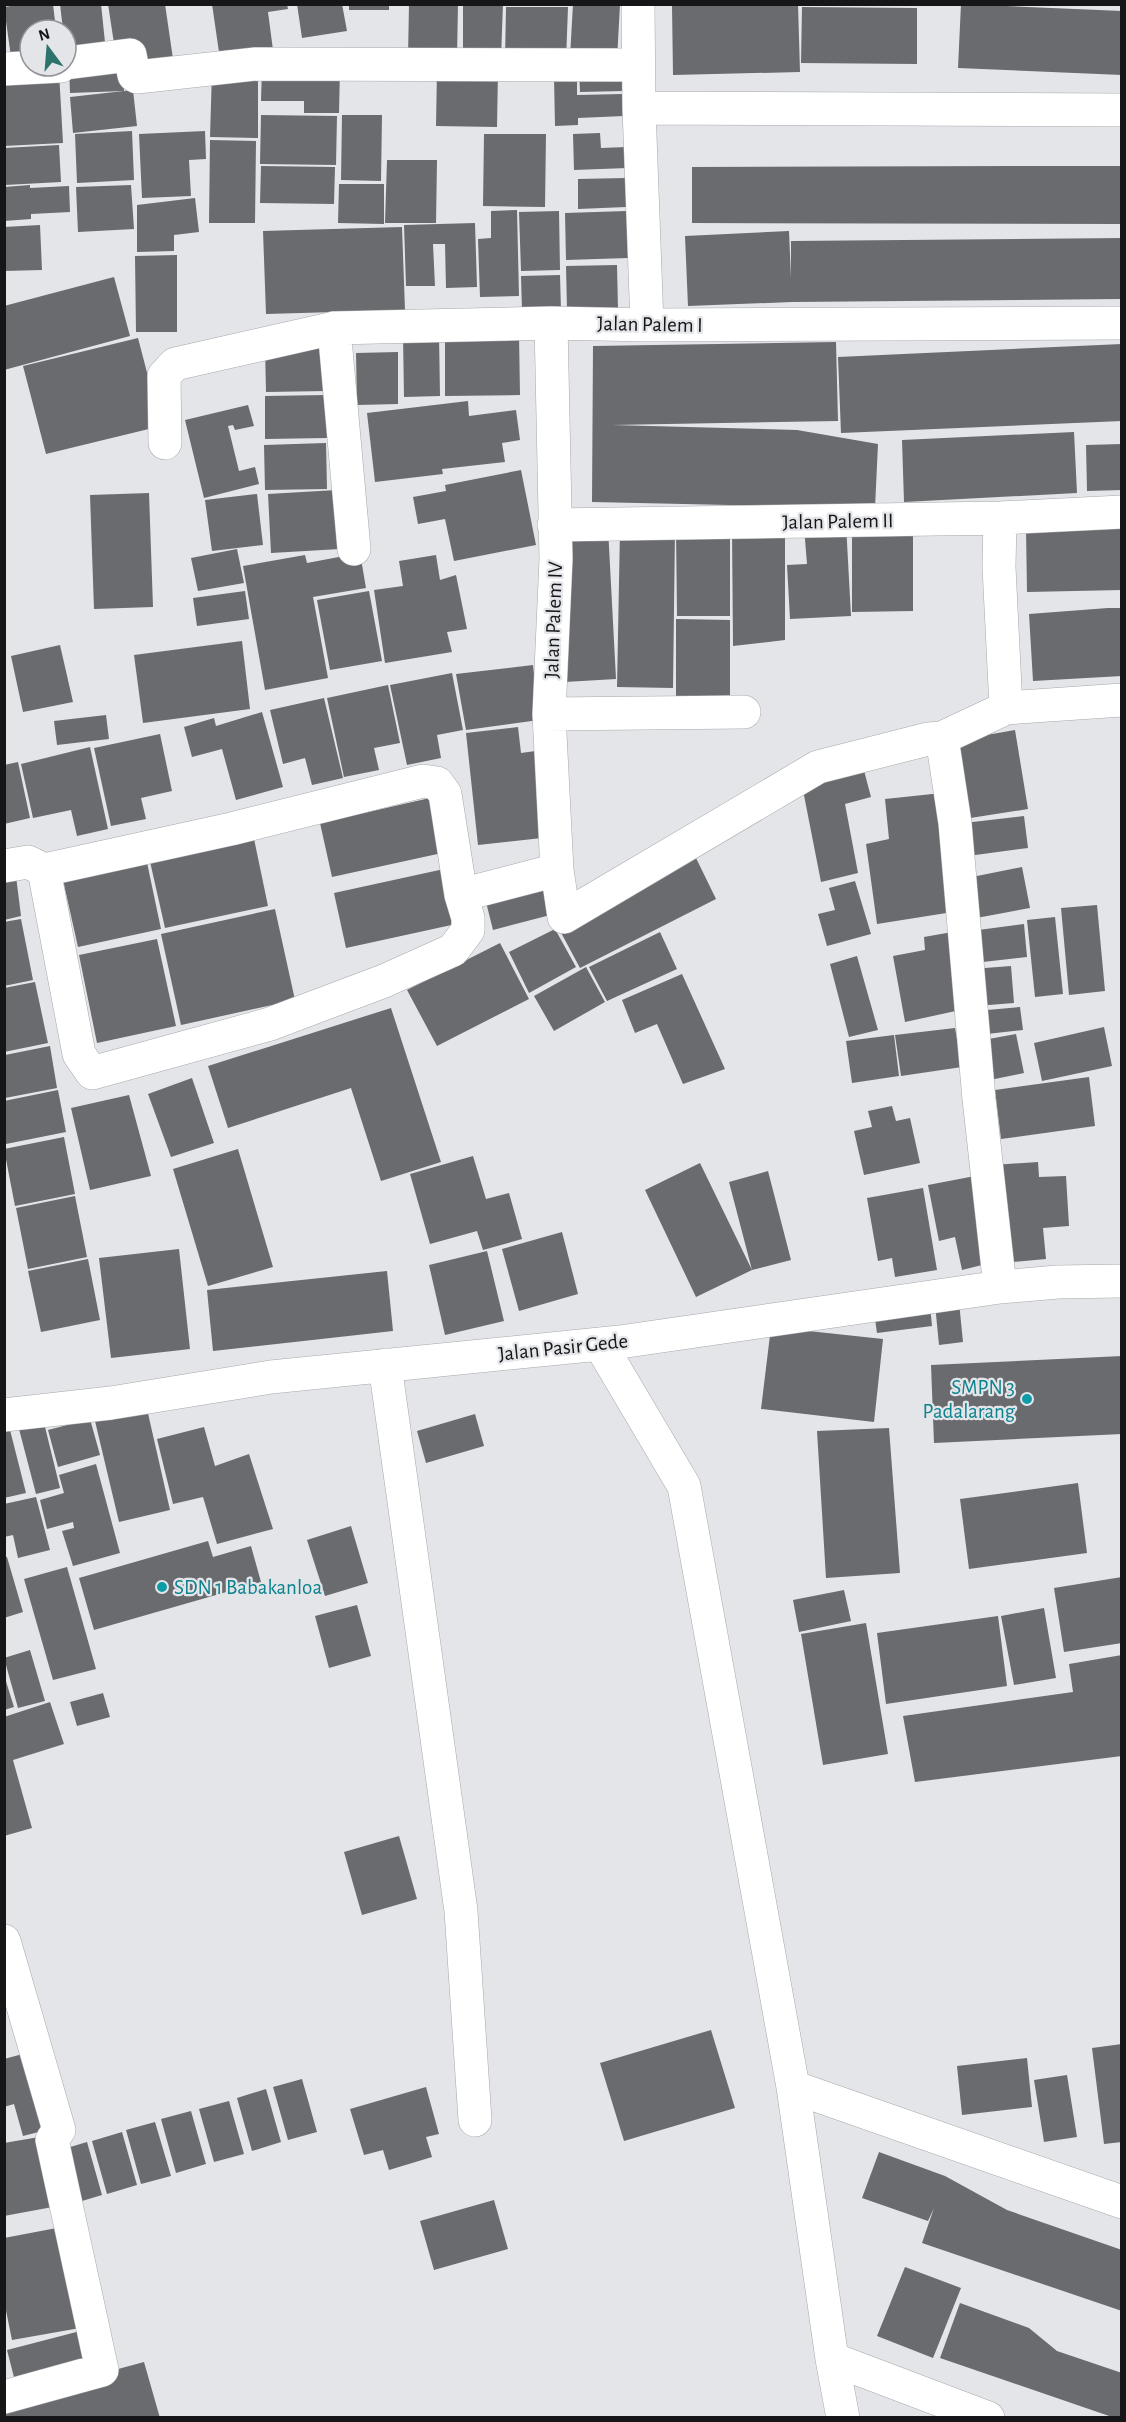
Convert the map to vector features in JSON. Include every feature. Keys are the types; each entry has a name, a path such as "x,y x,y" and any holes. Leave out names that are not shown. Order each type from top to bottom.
{"street":[{"path":"638,4 646,325"},
{"path":"78,62 130,55 134,75 137,77 256,64 638,65"},
{"path":"639,108 1122,110"},
{"name":"Jalan Palem I","path":"165,443 164,376 170,367 183,362 334,328 551,323 646,325 1122,323"},
{"name":"Jalan Palem IV","path":"551,323 556,559 549,714 557,870 564,917 818,767 928,739 942,738"},
{"path":"334,328 354,549"},
{"name":"Jalan Palem II","path":"554,525 1000,518 1122,512"},
{"path":"1000,518 999,567 1006,708"},
{"path":"1000,1287 979,1099 958,857 942,738 1006,708 1122,700"},
{"path":"549,714 744,712"},
{"path":"4,866 28,862 45,870 231,829 423,781 437,783 445,794 461,895 468,918 468,930 453,950 384,981 270,1024 92,1073 79,1054 45,870"},
{"path":"461,895 557,870"},
{"name":"Jalan Pasir Gede","path":"4,1415 111,1403 271,1377 600,1344 1000,1287 1058,1282 1122,1281"},
{"path":"600,1344 684,1486 794,2087 832,2359 843,2418"},
{"path":"385,1365 461,1911 475,2120"},
{"path":"4,1941 59,2130 52,2140 102,2370 4,2397"},
{"path":"794,2087 1122,2202"},
{"path":"832,2359 988,2418"}],"building":[{"path":"53,4 55,18 18,18 18,63 12,64 4,7"},
{"path":"60,4 101,4 106,52 78,55 78,18 62,18"},
{"path":"108,4 165,4 173,59 138,65 115,50"},
{"path":"212,4 287,4 288,9 268,12 273,50 220,59"},
{"path":"297,4 342,4 347,31 302,38"},
{"path":"349,4 389,4 389,10 349,10"},
{"path":"409,4 458,4 457,58 408,58"},
{"path":"463,4 503,4 501,58 463,58"},
{"path":"573,4 620,4 617,60 570,57"},
{"path":"798,4 800,72 673,75 672,6"},
{"path":"961,4 1122,11 1122,75 958,68"},
{"path":"506,7 568,7 566,61 505,60"},
{"path":"802,7 917,8 917,64 801,63"},
{"path":"122,62 124,91 70,93 69,78 78,78 78,64"},
{"path":"262,67 340,68 339,113 304,113 304,101 261,101"},
{"path":"623,67 624,91 580,92 579,68"},
{"path":"437,70 498,71 497,127 436,126"},
{"path":"212,71 258,71 258,138 210,137"},
{"path":"18,74 18,78 59,78 63,143 4,146 4,75"},
{"path":"577,76 577,95 623,94 624,116 578,118 578,125 555,126 554,77"},
{"path":"133,90 137,126 73,133 70,97"},
{"path":"261,115 337,116 336,165 260,164"},
{"path":"342,115 382,115 381,181 341,180"},
{"path":"132,131 134,180 77,183 75,134"},
{"path":"205,131 206,159 189,160 191,196 142,198 139,134"},
{"path":"600,133 601,148 627,147 627,168 574,170 573,134"},
{"path":"484,134 546,134 545,207 483,206"},
{"path":"210,140 256,141 255,223 209,223"},
{"path":"59,145 61,182 5,185 4,148"},
{"path":"387,160 437,160 436,223 385,223"},
{"path":"261,166 335,167 334,204 260,203"},
{"path":"1122,166 1122,224 692,223 692,167"},
{"path":"626,178 626,207 578,209 578,179"},
{"path":"339,184 384,184 384,224 338,223"},
{"path":"30,185 30,188 69,186 70,212 31,214 31,219 4,221 4,187"},
{"path":"131,185 134,229 78,232 76,187"},
{"path":"195,198 199,232 174,235 174,251 137,252 137,205"},
{"path":"517,210 519,296 480,297 478,239 491,238 491,211"},
{"path":"559,211 560,270 521,271 519,212"},
{"path":"627,211 628,258 566,260 565,213"},
{"path":"475,223 477,287 446,288 445,244 433,244 435,286 406,286 404,225"},
{"path":"40,225 42,270 4,271 4,227"},
{"path":"402,227 405,310 266,314 263,231"},
{"path":"789,231 791,278 791,241 1122,238 1122,299 792,302 688,306 685,236"},
{"path":"177,255 177,332 136,332 135,256"},
{"path":"617,265 618,309 567,310 566,266"},
{"path":"560,275 561,311 522,311 521,276"},
{"path":"114,277 130,336 4,370 4,306"},
{"path":"439,334 440,396 404,397 403,335"},
{"path":"519,334 520,395 445,396 445,335"},
{"path":"138,338 161,426 46,454 23,366"},
{"path":"836,342 838,421 612,425 797,430 878,444 875,508 592,502 593,346"},
{"path":"1122,344 1122,421 841,433 838,357"},
{"path":"326,346 327,391 266,392 265,347"},
{"path":"398,352 398,404 357,405 356,353"},
{"path":"326,395 327,438 265,439 265,396"},
{"path":"468,401 469,416 516,410 520,440 502,443 505,462 442,469 443,474 375,482 367,413"},
{"path":"248,405 254,426 235,430 233,425 228,426 239,471 255,467 259,484 204,498 185,420"},
{"path":"1074,432 1077,493 904,502 902,440"},
{"path":"326,443 327,489 265,490 264,445"},
{"path":"1122,444 1122,490 1087,491 1086,445"},
{"path":"521,470 536,545 454,561 445,519 418,524 413,497 446,491 445,485"},
{"path":"337,490 340,549 271,553 268,494"},
{"path":"149,493 153,607 94,609 90,495"},
{"path":"257,494 263,545 212,551 205,500"},
{"path":"846,524 851,616 790,619 787,565 807,564 804,527"},
{"path":"785,525 785,640 733,646 732,529"},
{"path":"852,525 913,525 913,611 852,612"},
{"path":"1122,526 1122,590 1027,592 1026,528"},
{"path":"608,528 616,679 565,682 555,531"},
{"path":"620,530 675,530 673,688 617,687"},
{"path":"676,530 730,531 730,616 677,616"},
{"path":"237,549 244,583 198,591 191,558"},
{"path":"360,553 366,588 313,597 328,678 265,690 243,566 305,555 307,563"},
{"path":"436,555 440,580 456,575 467,629 447,632 452,652 385,663 374,590 403,586 399,561"},
{"path":"245,591 249,619 197,626 193,598"},
{"path":"369,591 382,661 330,670 317,600"},
{"path":"1122,608 1122,676 1033,681 1029,614"},
{"path":"676,619 730,620 730,705 676,705"},
{"path":"242,641 250,709 143,723 134,655"},
{"path":"60,645 73,702 23,712 11,656"},
{"path":"533,665 539,720 466,730 456,674"},
{"path":"452,673 463,730 437,735 441,758 407,765 390,685"},
{"path":"388,685 400,743 374,748 379,770 344,777 327,698"},
{"path":"324,698 343,778 312,785 305,758 283,764 270,710"},
{"path":"262,712 283,787 236,800 222,749 192,757 184,727 214,718 216,726"},
{"path":"106,715 109,739 57,745 54,721"},
{"path":"518,727 521,753 543,750 547,789 536,791 542,838 478,845 466,733"},
{"path":"1015,730 1028,809 964,819 952,741"},
{"path":"160,734 172,791 141,798 146,819 111,826 94,748"},
{"path":"90,747 108,829 77,836 71,810 33,818 21,764"},
{"path":"18,762 30,818 4,824 4,765"},
{"path":"862,763 871,797 845,804 858,873 821,882 801,780"},
{"path":"942,793 959,911 877,924 866,844 889,839 885,799"},
{"path":"430,798 442,853 332,877 320,823"},
{"path":"1024,816 1028,848 968,856 964,823"},
{"path":"253,834 268,906 165,928 149,857"},
{"path":"145,853 161,929 78,947 61,871"},
{"path":"696,858 716,899 580,968 558,927"},
{"path":"1022,867 1030,908 971,919 967,878"},
{"path":"15,868 21,916 4,920 4,870"},
{"path":"444,869 456,924 346,948 334,893"},
{"path":"550,881 558,913 493,930 485,898"},
{"path":"855,881 871,934 827,946 818,914 835,910 829,888"},
{"path":"1097,905 1105,991 1069,995 1061,908"},
{"path":"275,909 295,1000 181,1025 161,934"},
{"path":"1055,917 1063,994 1035,997 1027,920"},
{"path":"21,919 33,980 4,986 4,922"},
{"path":"1024,924 1027,957 974,963 971,931"},
{"path":"555,929 576,967 529,993 509,952"},
{"path":"958,931 965,1009 905,1022 893,956 925,950 924,937"},
{"path":"660,932 677,969 607,1001 589,967"},
{"path":"157,939 176,1026 97,1043 79,955"},
{"path":"500,943 529,999 437,1046 407,990"},
{"path":"857,956 878,1030 849,1037 830,964"},
{"path":"1011,966 1014,1003 976,1006 972,969"},
{"path":"586,967 605,1002 554,1031 534,996"},
{"path":"682,974 725,1069 683,1084 657,1024 635,1033 622,1000"},
{"path":"35,982 48,1043 4,1052 4,988"},
{"path":"1020,1007 1023,1030 978,1035 976,1011"},
{"path":"391,1008 441,1162 381,1181 351,1088 228,1128 208,1066"},
{"path":"1104,1027 1112,1066 1042,1081 1034,1043"},
{"path":"955,1028 962,1067 901,1076 895,1035"},
{"path":"1016,1034 1024,1073 990,1080 983,1040"},
{"path":"894,1035 899,1076 852,1083 846,1041"},
{"path":"50,1046 57,1088 5,1098 5,1055"},
{"path":"1089,1077 1095,1126 1001,1139 995,1090"},
{"path":"192,1078 214,1143 171,1157 148,1094"},
{"path":"58,1090 66,1132 6,1144 4,1101"},
{"path":"129,1095 151,1176 90,1190 71,1108"},
{"path":"892,1106 896,1121 910,1118 920,1163 864,1175 854,1131 872,1127 868,1111"},
{"path":"64,1137 75,1194 15,1206 4,1149"},
{"path":"238,1149 273,1267 208,1286 173,1169"},
{"path":"473,1156 486,1199 509,1193 522,1239 483,1250 477,1231 430,1244 410,1174"},
{"path":"1038,1162 1039,1177 1066,1176 1069,1226 1043,1228 1046,1259 1001,1263 993,1165"},
{"path":"700,1163 752,1270 696,1297 645,1190"},
{"path":"768,1171 791,1260 752,1270 729,1182"},
{"path":"975,1176 994,1262 962,1270 955,1237 939,1241 928,1185"},
{"path":"923,1188 937,1270 895,1277 892,1258 878,1261 867,1198"},
{"path":"75,1196 87,1257 28,1269 16,1208"},
{"path":"562,1232 578,1294 519,1311 502,1249"},
{"path":"179,1249 190,1349 111,1358 99,1258"},
{"path":"487,1251 504,1321 445,1335 429,1265"},
{"path":"88,1259 100,1320 41,1332 28,1271"},
{"path":"387,1271 393,1331 213,1351 207,1290"},
{"path":"959,1302 963,1342 939,1345 935,1304"},
{"path":"930,1305 932,1326 877,1333 874,1312"},
{"path":"771,1327 883,1339 874,1422 761,1409"},
{"name":"SMPN 3 Padalarang","path":"1122,1356 1122,1434 934,1443 931,1365"},
{"path":"147,1409 170,1510 119,1522 95,1421"},
{"path":"475,1414 484,1446 426,1463 417,1431"},
{"path":"90,1419 100,1455 58,1467 48,1430"},
{"path":"44,1423 60,1488 36,1494 19,1429"},
{"path":"204,1427 215,1466 249,1454 273,1529 217,1544 203,1497 173,1504 157,1439"},
{"path":"889,1428 900,1573 826,1578 817,1431"},
{"path":"10,1430 26,1493 4,1498 4,1431"},
{"path":"96,1464 120,1553 73,1566 62,1531 74,1528 73,1522 47,1529 40,1500 64,1493 59,1475"},
{"path":"1078,1483 1087,1553 969,1569 960,1499"},
{"path":"36,1497 50,1550 18,1558 13,1535 4,1537 4,1504"},
{"path":"351,1526 368,1583 325,1596 307,1540"},
{"name":"SDN 1 Babakanloa","path":"208,1541 213,1557 251,1546 261,1582 94,1630 79,1578"},
{"path":"4,1557 7,1557 23,1612 4,1618"},
{"path":"67,1567 96,1669 53,1680 24,1579"},
{"path":"1122,1577 1122,1643 1064,1652 1054,1588"},
{"path":"844,1590 851,1621 799,1632 793,1600"},
{"path":"357,1605 371,1656 329,1668 315,1616"},
{"path":"1044,1608 1056,1678 1014,1685 1001,1616"},
{"path":"998,1616 1007,1686 886,1704 877,1633"},
{"path":"866,1623 888,1754 823,1765 801,1634"},
{"path":"30,1650 45,1701 18,1708 4,1658"},
{"path":"1122,1655 1122,1756 915,1782 903,1716 1073,1692 1069,1664"},
{"path":"4,1675 14,1707 4,1710"},
{"path":"103,1693 110,1717 77,1726 70,1702"},
{"path":"50,1702 64,1744 13,1760 32,1828 4,1836 4,1717"},
{"path":"399,1836 417,1899 362,1915 344,1852"},
{"path":"711,2030 735,2108 624,2141 600,2063"},
{"path":"1122,2044 1122,2142 1104,2144 1092,2048"},
{"path":"34,2051 54,2128 23,2136 14,2104 4,2107 4,2059"},
{"path":"1027,2058 1032,2107 962,2115 957,2066"},
{"path":"1067,2075 1077,2137 1044,2142 1034,2080"},
{"path":"302,2079 317,2132 288,2140 273,2087"},
{"path":"426,2087 439,2134 426,2137 432,2157 389,2170 383,2150 364,2155 350,2109"},
{"path":"266,2089 281,2142 252,2151 237,2098"},
{"path":"229,2101 244,2154 214,2162 199,2109"},
{"path":"191,2111 206,2164 176,2173 161,2119"},
{"path":"155,2122 171,2176 141,2184 126,2130"},
{"path":"122,2132 137,2185 107,2194 92,2141"},
{"path":"45,2136 58,2206 4,2216 4,2143"},
{"path":"87,2142 102,2195 72,2204 57,2151"},
{"path":"879,2152 945,2176 1007,2210 1122,2250 1122,2311 922,2243 934,2208 928,2221 862,2198"},
{"path":"494,2200 508,2249 434,2270 420,2221"},
{"path":"62,2227 80,2328 12,2340 4,2301 4,2238"},
{"path":"905,2267 961,2288 933,2358 877,2336"},
{"path":"960,2303 1029,2328 1057,2351 1122,2373 1122,2418 1115,2418 940,2358"},
{"path":"88,2329 98,2368 17,2389 7,2350"},
{"path":"144,2362 160,2418 4,2418 4,2405 74,2381"}],"place":[{"name":"SMPN 3 Padalarang","path":"1027,1399"},
{"name":"SDN 1 Babakanloa","path":"162,1587"}]}
